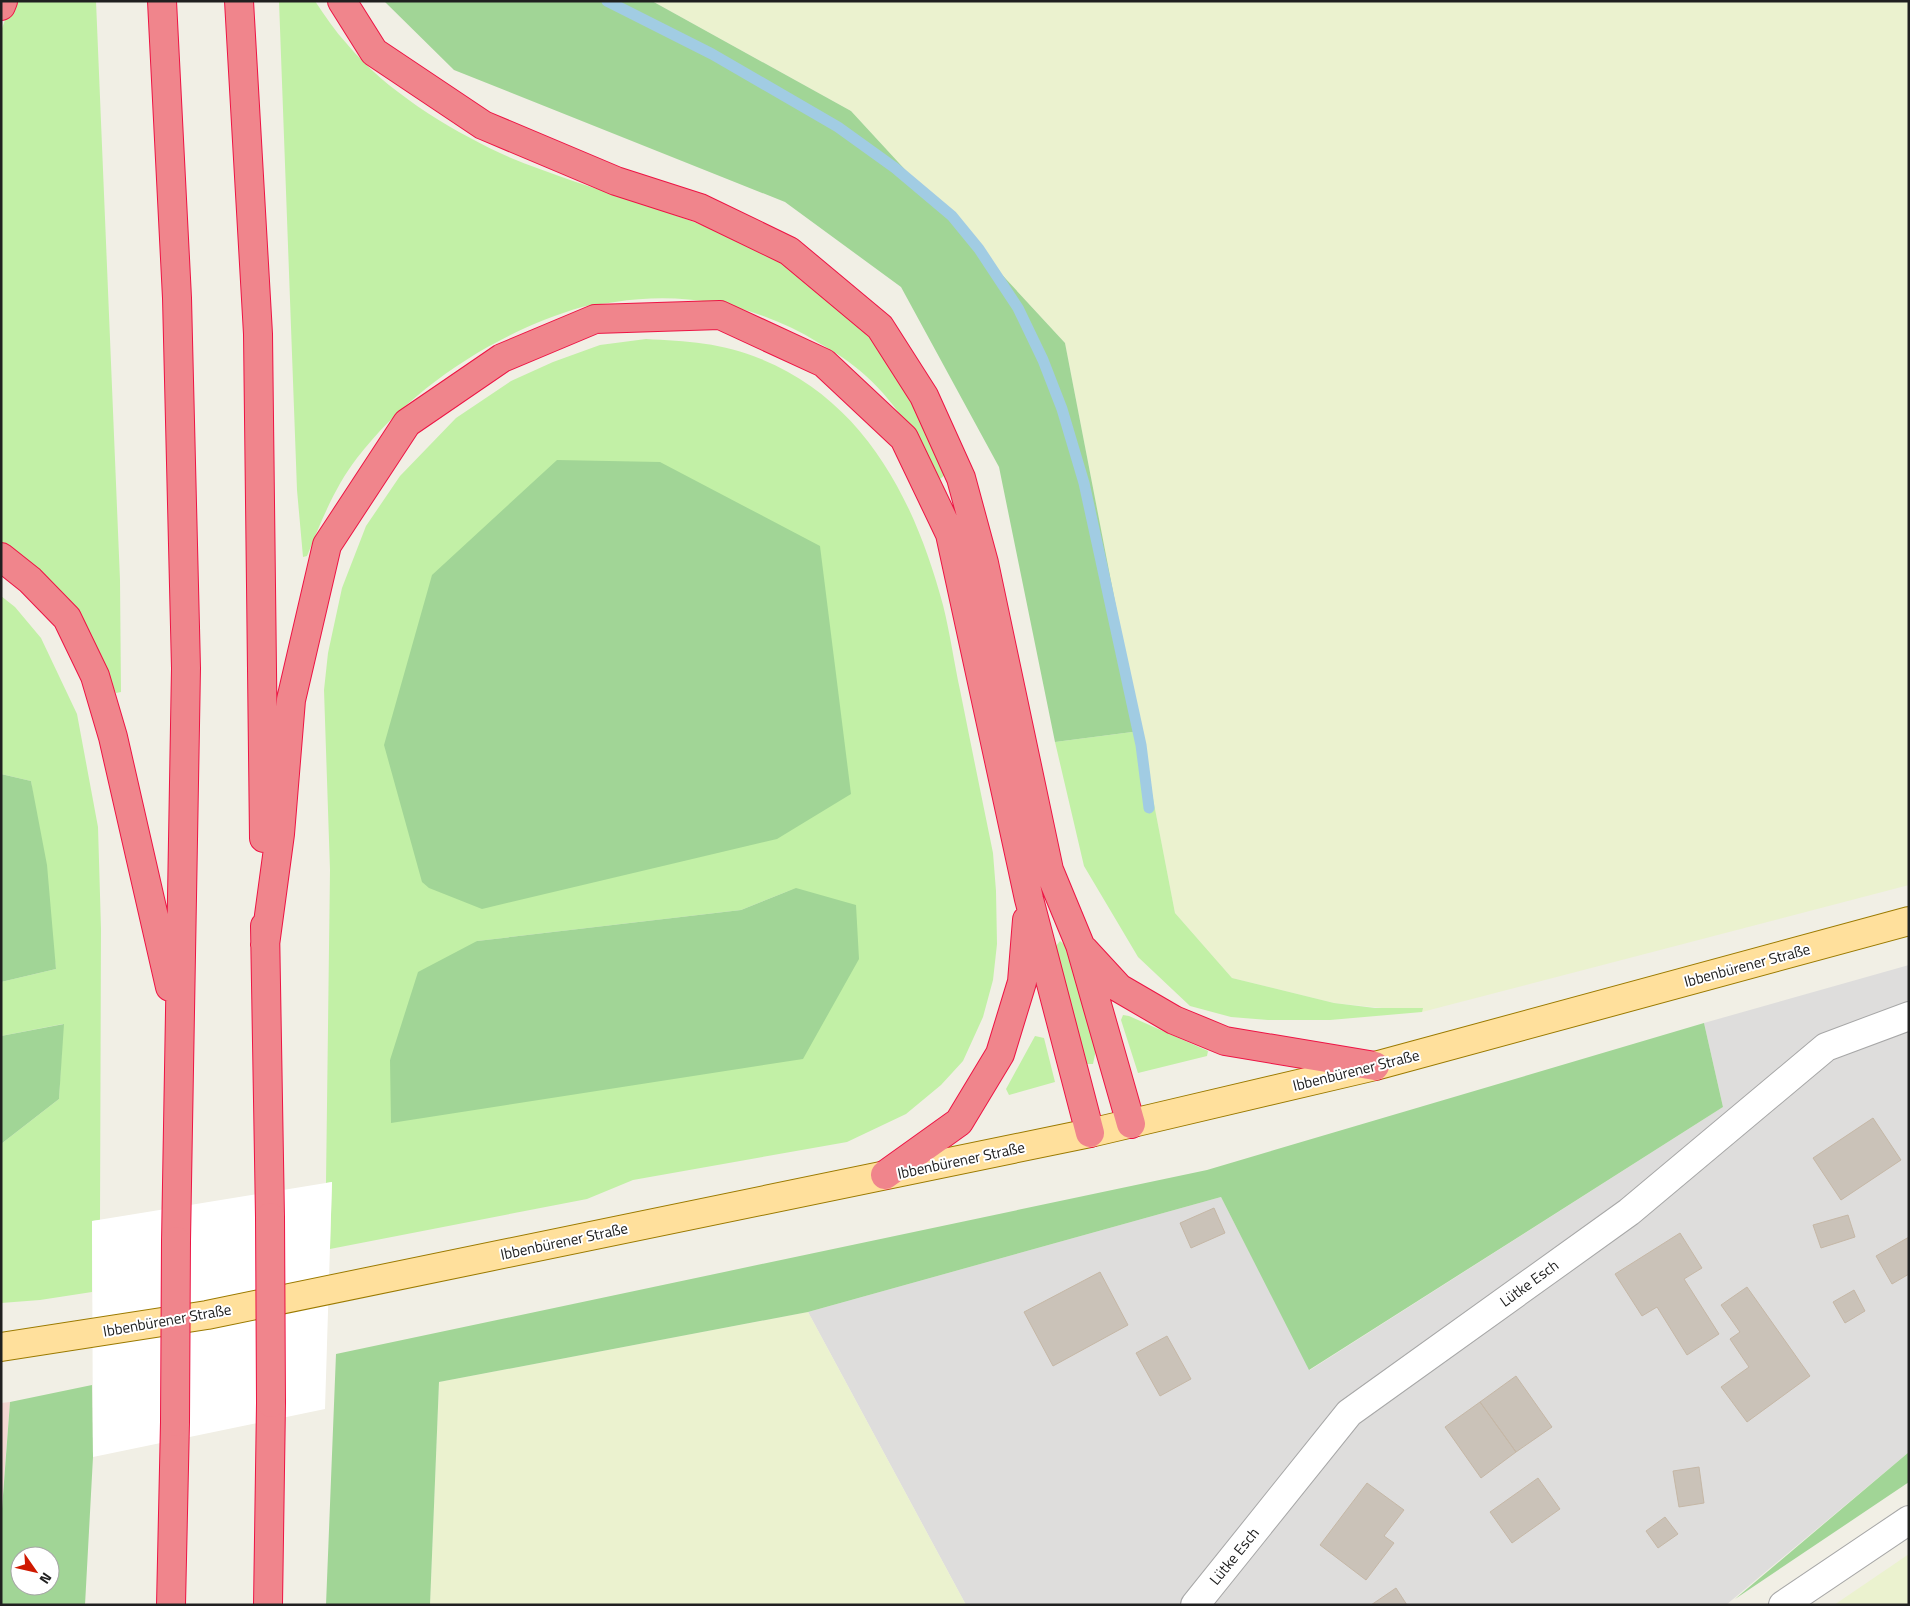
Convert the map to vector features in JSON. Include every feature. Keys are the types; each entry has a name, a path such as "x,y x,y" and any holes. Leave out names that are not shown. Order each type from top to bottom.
{"highway":[{"path":"1,6 3,1"},
{"path":"162,1 177,298 186,668 171,1605"},
{"path":"239,1 258,334 270,1217 271,1403 268,1605"},
{"path":"342,1 374,52 483,125 616,181 700,208 789,251 880,327 924,396 961,478 984,563 1049,870 1080,945 1131,1124"},
{"path":"265,945 280,834 291,700 327,545 407,423 502,358 594,319 720,315 824,363 904,438 950,534 1029,899 1090,1133"},
{"path":"1,558 30,580 67,618 95,676 114,737 180,1030"},
{"path":"885,1175 959,1122 1000,1054 1022,982 1029,899"},
{"path":"1080,945 1119,988 1174,1020 1224,1041 1375,1066"}],"main road":[{"name":"Ibbenbürener Straße","path":"1,1347 207,1315 1131,1124 1375,1066 1909,921"}],"street":[{"name":"Lütke Esch","path":"1195,1605 1349,1413 1628,1212 1826,1047 1909,1016"},
{"path":"1783,1605 1909,1520"}],"shaded area":[{"path":"1909,965 1909,1452 1726,1605 966,1605 808,1312 1221,1197 1310,1370 1723,1107 1704,1023"},
{"path":"10,1402 1,1516 1,1403"}],"green space":[{"path":"12,1 96,1 120,580 121,692 116,693 91,639 1,545 1,31"},
{"path":"279,1 315,1 343,39 379,77 438,120 459,132 527,164 716,230 783,263 814,283 861,324 891,364 916,407 945,475 940,479 916,438 878,387 837,354 795,330 746,310 695,300 669,298 642,299 594,305 550,318 518,331 488,347 458,365 403,408 379,432 349,469 341,481 307,556 303,557 297,490"},
{"path":"384,1 652,1 851,111 1065,343 1140,731 1055,742 999,467 901,287 785,202 454,70"},
{"path":"652,1 1909,1 1909,885 1422,1012 1334,1003 1232,978 1175,913 1065,343 851,111"},
{"path":"646,339 675,341 719,346 761,359 798,378 830,401 857,428 881,459 901,493 918,529 943,605 993,853 997,944 993,980 983,1017 963,1061 941,1085 906,1114 847,1142 633,1180 587,1199 330,1249 332,1182 326,1183 330,870 324,690 328,653 342,588 366,526 400,476 456,418 511,381 553,362 600,345","holes":["796,888 390,1060 477,941 741,910"]},
{"path":"557,460 660,462 820,546 851,794 777,839 482,909 429,888 422,882 384,745 432,575"},
{"path":"1,596 15,607 41,638 77,714 98,827 101,929 100,1220 92,1221 92,1292 40,1300 1,1303 1,1144 59,1099 63,1024 1,1036 1,982 56,969 31,781 1,774"},
{"path":"1140,731 1175,913 1232,978 1334,1003 1375,1008 1423,1008 1422,1012 1330,1020 1268,1020 1231,1017 1190,1006 1138,957 1084,866 1055,742"},
{"path":"1,774 31,781 47,865 56,969 1,982"},
{"path":"796,888 856,905 859,959 803,1059 391,1123 390,1060 418,972 477,941 741,910"},
{"path":"1060,941 1066,947 1082,991 1096,1050 1093,1064 1086,1064 1060,966 1056,946"},
{"path":"1123,1015 1208,1051 1207,1056 1138,1073 1121,1020"},
{"path":"1704,1023 1723,1107 1309,1370 1221,1197 808,1312 439,1382 430,1605 326,1605 336,1354 1207,1170"},
{"path":"64,1024 59,1099 1,1144 1,1036"},
{"path":"1035,1036 1044,1038 1055,1082 1009,1095 1006,1089"},
{"path":"808,1312 966,1605 430,1605 439,1382"},
{"path":"92,1385 93,1457 85,1605 1,1605 1,1522 10,1402"},
{"path":"1909,1452 1909,1482 1735,1599"},
{"path":"1909,1554 1909,1605 1834,1605"}],"pier":[{"path":"332,1182 325,1409 93,1457 92,1221"}],"building":[{"path":"1873,1118 1901,1160 1841,1200 1813,1158"},
{"path":"1214,1208 1225,1233 1191,1248 1180,1223"},
{"path":"1848,1215 1855,1237 1821,1248 1813,1225"},
{"path":"1680,1233 1702,1268 1684,1279 1719,1334 1687,1355 1657,1307 1642,1316 1615,1274"},
{"path":"1909,1237 1909,1274 1892,1284 1876,1256"},
{"path":"1100,1272 1128,1325 1053,1366 1024,1312"},
{"path":"1747,1287 1810,1376 1747,1422 1721,1387 1749,1367 1730,1339 1740,1332 1721,1305"},
{"path":"1854,1290 1865,1311 1845,1323 1833,1302"},
{"path":"1167,1336 1191,1379 1160,1396 1136,1353"},
{"path":"1516,1376 1552,1427 1516,1452 1480,1402"},
{"path":"1480,1402 1516,1452 1481,1478 1445,1427"},
{"path":"1699,1467 1704,1503 1679,1507 1673,1471"},
{"path":"1538,1478 1560,1509 1512,1543 1490,1512"},
{"path":"1367,1483 1404,1510 1384,1536 1394,1543 1366,1580 1320,1545"},
{"path":"1665,1517 1678,1534 1658,1548 1646,1531"},
{"path":"1396,1588 1407,1605 1371,1605"}],"waterway":[{"path":"607,1 712,54 838,127 895,168 952,216 979,249 1018,308 1043,360 1062,409 1084,483 1141,745 1149,808"}]}
